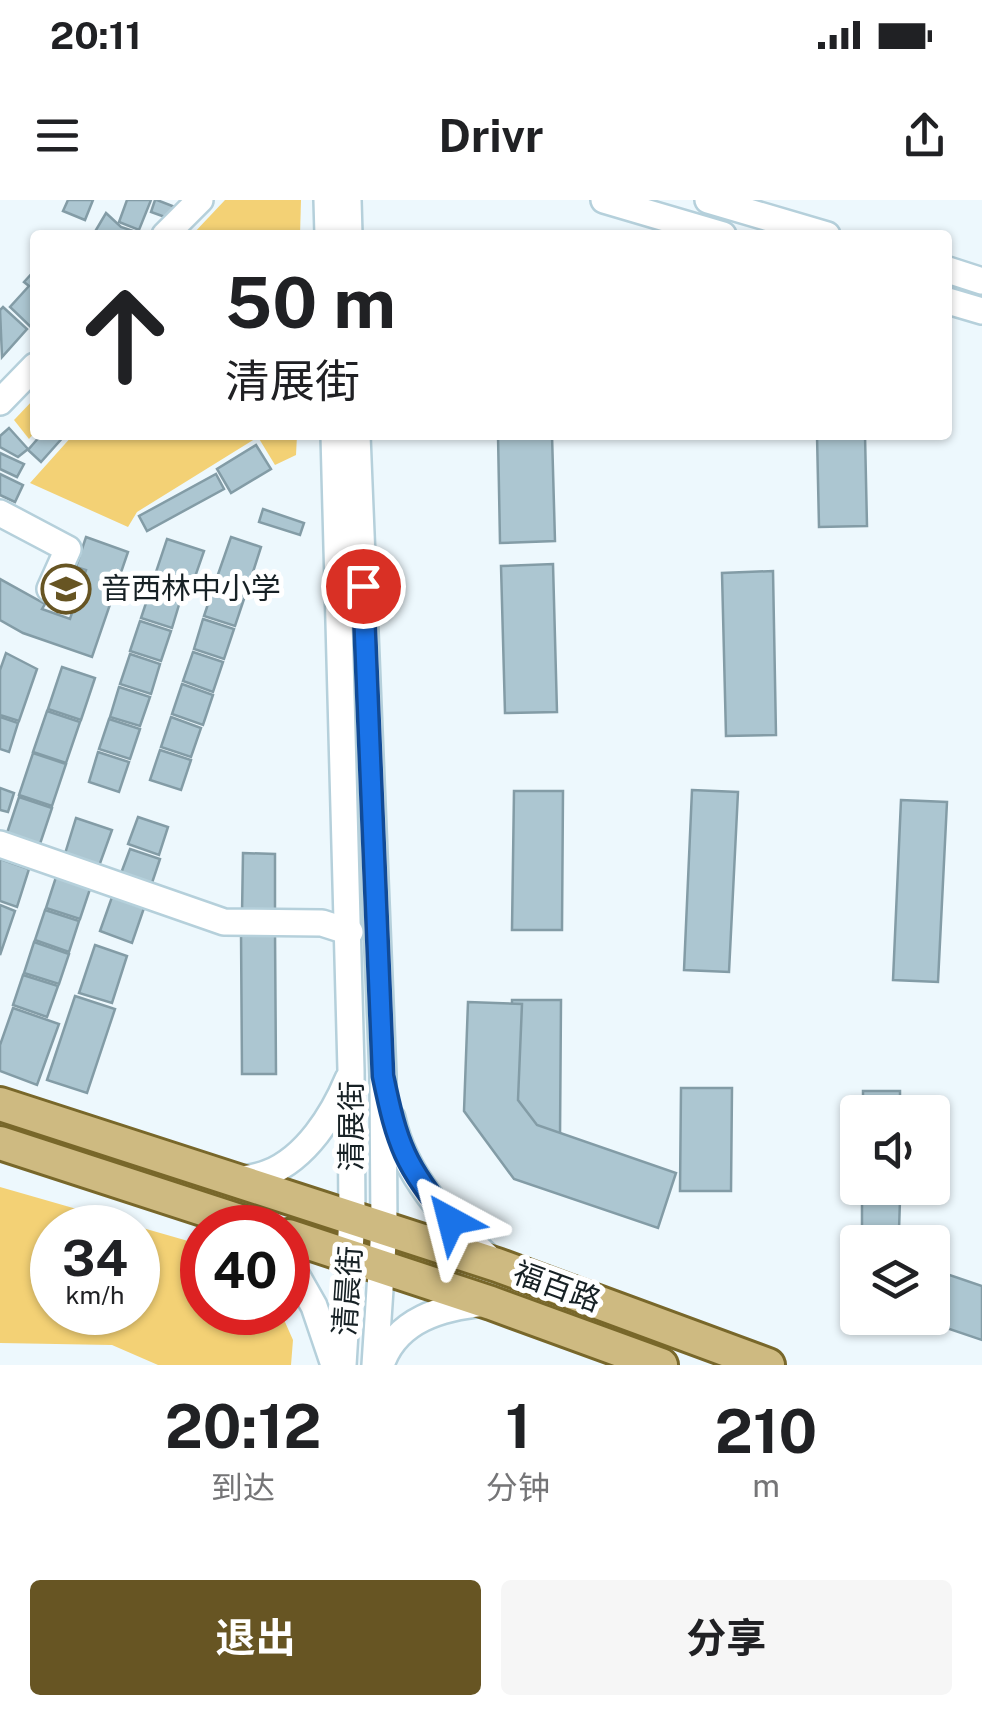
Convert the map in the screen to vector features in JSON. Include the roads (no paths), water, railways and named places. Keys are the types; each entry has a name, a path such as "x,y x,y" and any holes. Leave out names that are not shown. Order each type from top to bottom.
{"main road":[{"name":"福百路","path":"0,1104 497,1265 768,1365"},
{"path":"0,1144 189,1205"},
{"name":"福百路","path":"310,1243 492,1303 661,1365"}],"street":[{"path":"171,230 200,200"},
{"path":"327,200 328,230"},
{"path":"348,200 349,230"},
{"path":"604,200 705,230"},
{"path":"708,200 810,230"},
{"path":"952,271 982,280"},
{"path":"952,302 982,312"},
{"path":"0,402 30,371"},
{"name":"清展街","path":"334,440 350,932 352,1218"},
{"name":"清展街","path":"357,440 383,1076 384,1228"},
{"path":"0,513 68,549 50,589"},
{"path":"0,844 224,922 322,924 350,932"},
{"path":"238,1180 268,1174 290,1160 337,1104 351,1070"},
{"path":"383,1076 396,1136 410,1169 465,1237 497,1265"},
{"name":"清晨街","path":"343,1365 352,1218"},
{"name":"清晨街","path":"378,1365 384,1228"},
{"path":"310,1299 334,1365"},
{"path":"378,1365 404,1330 430,1313 454,1306 492,1303"}],"place":[{"name":"音西林中小学","path":"66,589"}]}
